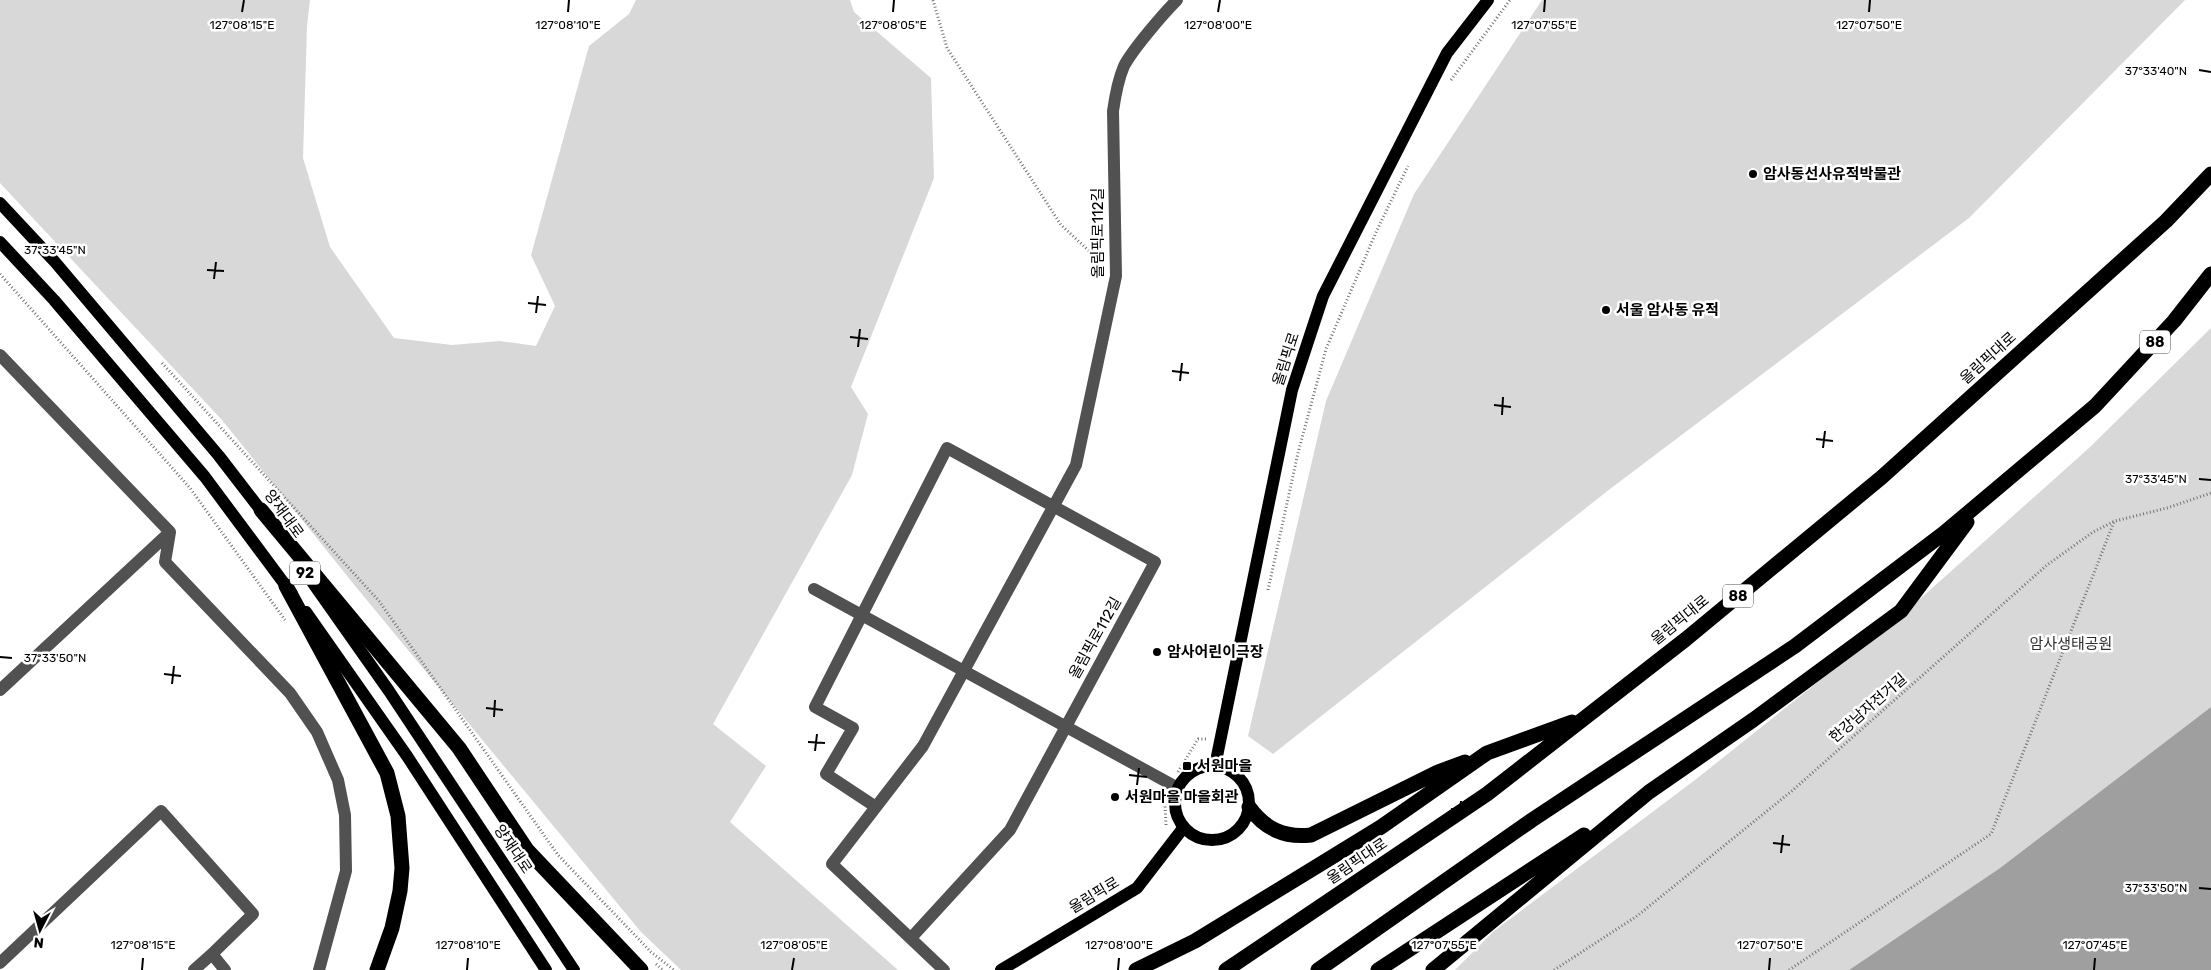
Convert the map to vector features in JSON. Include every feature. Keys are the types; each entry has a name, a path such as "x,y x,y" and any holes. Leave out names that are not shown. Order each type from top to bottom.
{"highway":[{"name":"올림픽대로","path":"1226,970 1487,794 1686,639 1882,477 2166,221 2211,174"},
{"name":"88","path":"1318,970 1532,820 1795,646 1944,533 2094,406 2174,321 2211,274"},
{"path":"1378,970 1649,792 1753,720 1901,611 1985,498"},
{"path":"261,510 459,748 527,850 641,970"},
{"path":"286,586 387,773 398,816 402,868 400,891 392,928 377,970"},
{"path":"1249,807 1258,819 1276,831 1294,837 1311,835 1438,772 1585,718"},
{"path":"1136,970 1195,941 1356,842 1487,753"},
{"path":"1433,970 1649,792"}],"main road":[{"name":"올림픽로","path":"1215,766 1292,390 1323,296 1447,53 1488,0"},
{"name":"양재대로","path":"0,204 56,262 261,510 389,691 574,970"},
{"name":"92","path":"0,242 54,300 205,478 327,640 407,756 546,970"},
{"path":"1215,766 1227,769 1240,780 1249,795 1249,807 1246,818 1239,828 1219,840 1207,840 1196,836 1184,827 1175,808 1175,787 1193,771 1215,766"},
{"name":"올림픽로","path":"1001,970 1136,888 1184,827"}],"street":[{"name":"올림픽로112길","path":"944,970 832,864 923,746 1076,465 1116,276 1113,111 1116,92 1125,66 1165,12 1178,0"},
{"path":"0,354 170,532"},
{"name":"올림픽로112길","path":"876,807 826,774 853,728 816,707 947,448 1155,562 1010,830 911,938"},
{"path":"0,690 170,532"},
{"path":"170,532 165,562 290,693 317,732 338,780 345,815 346,871 320,970"},
{"path":"814,589 1175,787"},
{"path":"0,963 161,811 252,914 194,970"},
{"path":"212,954 225,970"}],"path":[{"path":"932,0 947,48 1061,225 1116,276"},
{"path":"1447,86 1510,0"},
{"path":"1266,600 1298,453 1326,349 1377,230 1412,158"},
{"path":"0,274 190,488 290,629"},
{"path":"160,360 379,601 558,855 651,952 674,970"},
{"name":"한강남자전거길","path":"1554,970 1644,910 1792,790 2047,566 2094,532 2114,521 2167,508 2211,494"},
{"path":"1790,970 1991,834 2114,521"},
{"path":"1166,825 1166,805 1198,739 1220,739"}],"green space":[{"path":"0,0 310,0 307,26 303,158 330,247 394,338 452,345 500,341 536,346 555,306 531,255 589,46 629,14 636,0 850,0 854,12 931,78 934,178 851,387 868,414 852,475 713,724 766,766 730,822 898,970 681,970 641,932 356,587 222,420 0,183"},
{"name":"서울 암사동 유적","path":"1542,0 2185,0 1969,218 1610,489 1273,754 1248,736 1326,401 1414,194"},
{"name":"암사생태공원","path":"2211,328 2211,707 2000,868 1849,970 1455,970 1494,931 1695,780 1902,615 2089,448"}],"shaded area":[{"path":"2211,707 2211,970 1849,970 2000,868"}],"place":[{"name":"암사동선사유적박물관","path":"1753,174"},
{"name":"서울 암사동 유적","path":"1606,310"},
{"name":"암사어린이극장","path":"1157,652"},
{"name":"서원마을","path":"1187,766"},
{"name":"서원마을 마을회관","path":"1115,797"}]}
